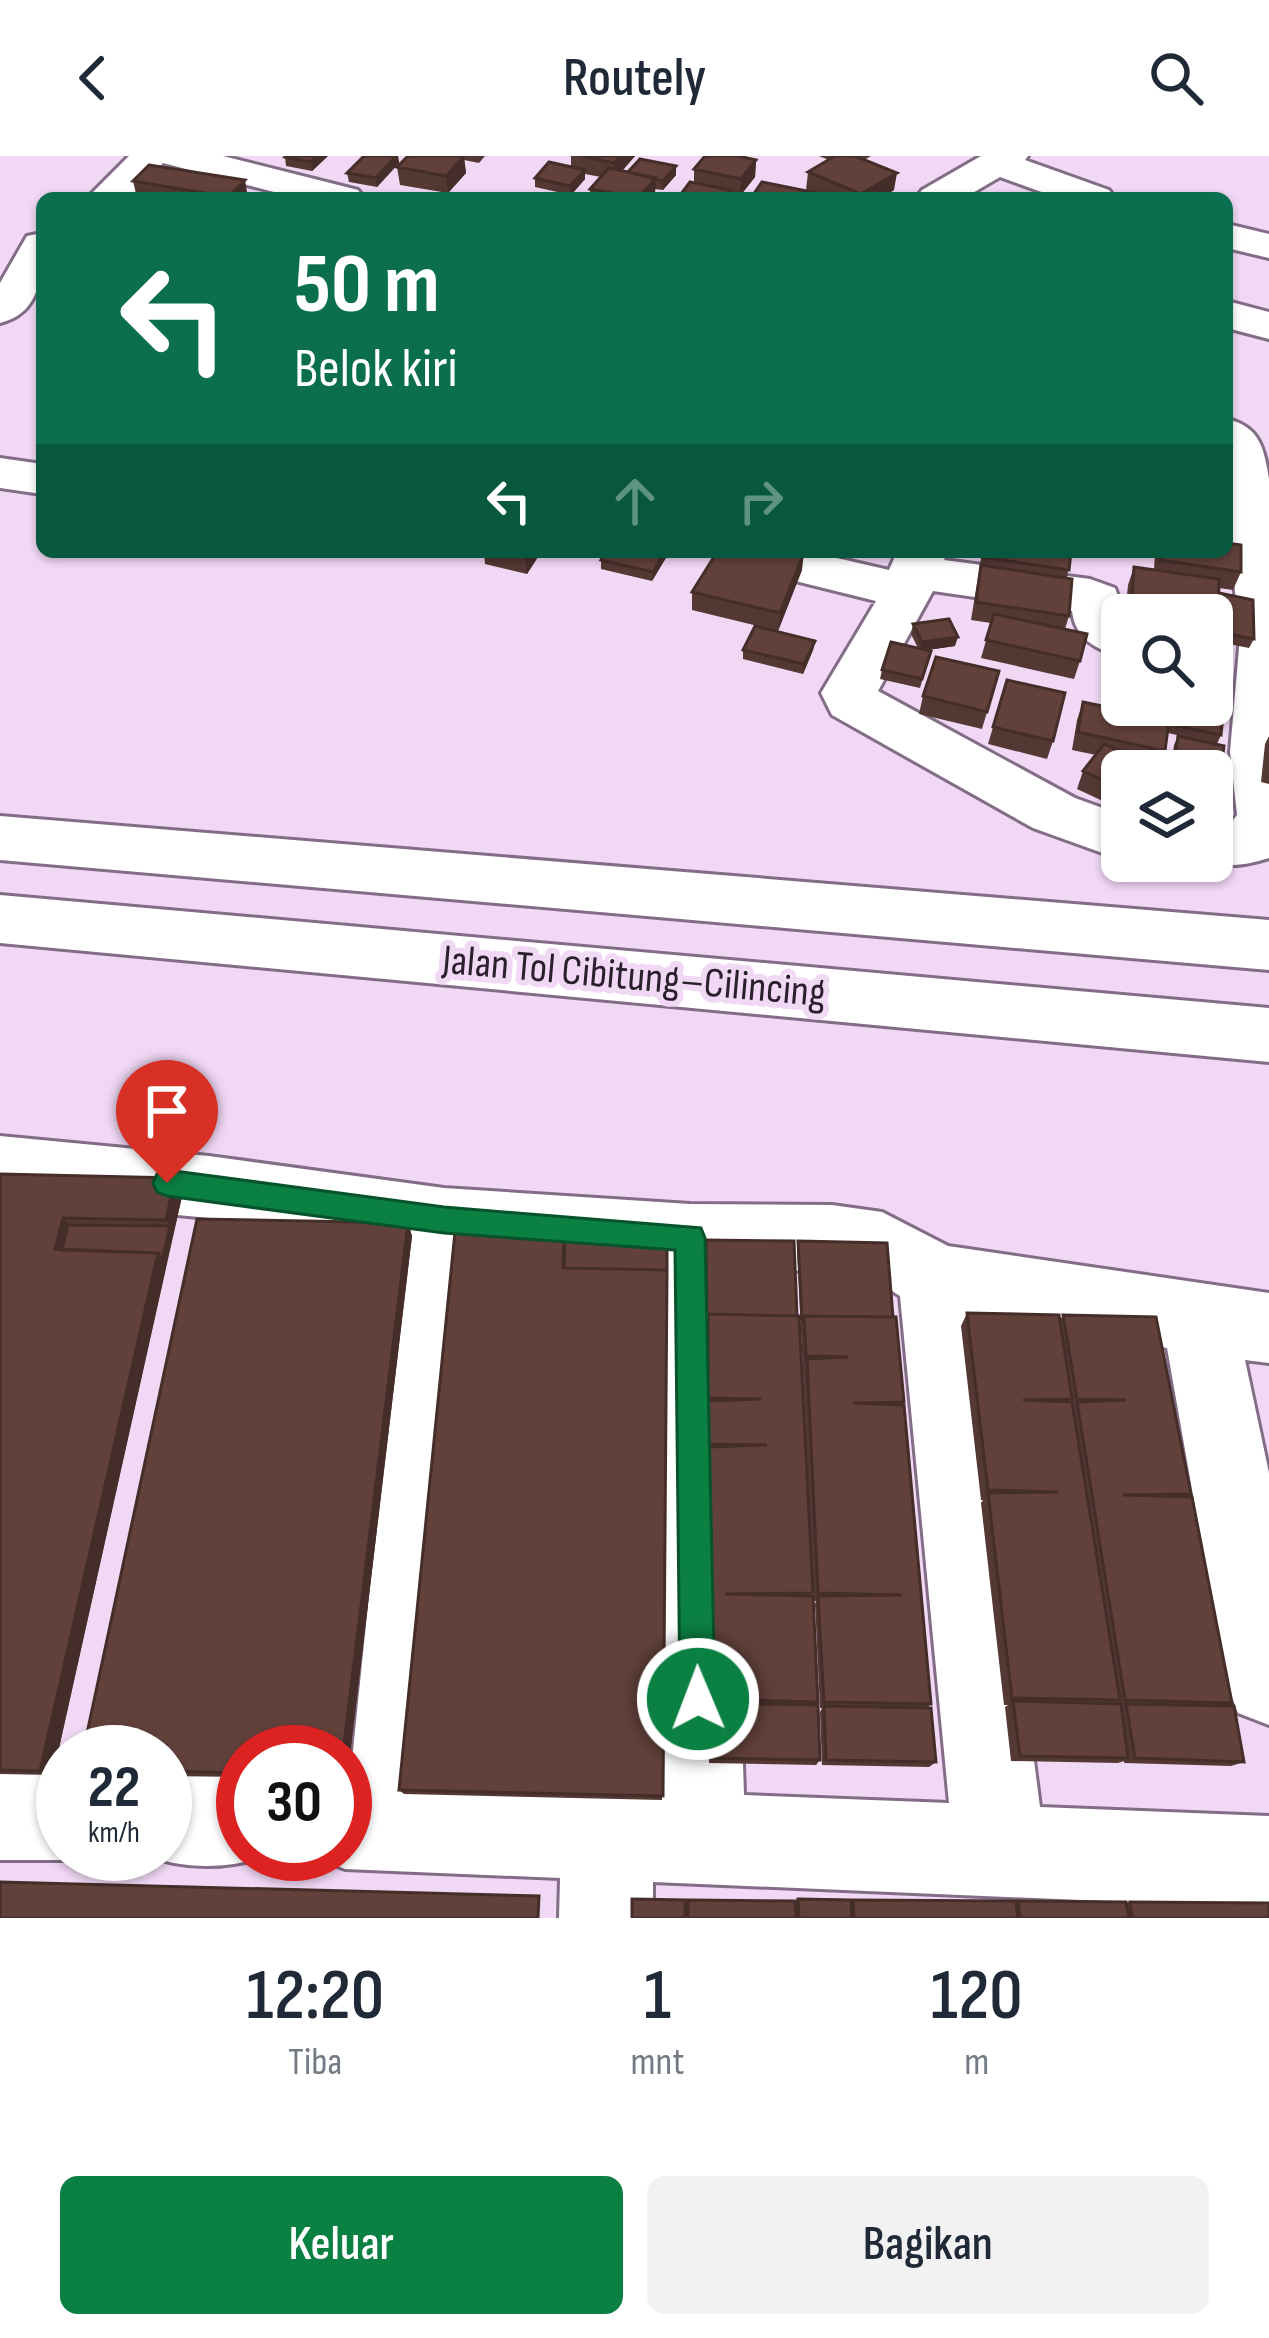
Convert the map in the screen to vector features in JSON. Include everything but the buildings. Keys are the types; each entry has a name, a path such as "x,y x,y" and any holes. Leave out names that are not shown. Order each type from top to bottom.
{"main road":[{"path":"115,192 149,156"},
{"path":"177,156 320,192"},
{"path":"947,192 1003,160 1080,192"},
{"path":"0,238 36,228"},
{"path":"1233,237 1269,246"},
{"path":"0,270 36,245"},
{"path":"0,310 26,279 36,255"},
{"path":"1233,316 1269,326"},
{"path":"1233,438 1241,453 1264,607 1268,675 1258,796 1267,818 1249,842 1233,842"},
{"path":"0,473 36,478"},
{"path":"793,558 1090,596 1097,600 1101,625"},
{"path":"914,572 850,693 852,701 1054,813 1101,830"},
{"path":"1233,667 1268,675"},
{"name":"Jalan Tol Cibitung–Cilincing","path":"0,838 1269,945"},
{"name":"Jalan Tol Cibitung–Cilincing","path":"0,919 1269,1035"},
{"path":"0,1167 202,1221 444,1220 690,1238 832,1238 882,1245 935,1278 1250,1333 1269,1682"},
{"path":"372,1792 444,1220"},
{"path":"690,1238 700,1837"},
{"path":"935,1278 1000,1853"},
{"path":"0,1814 36,1815"},
{"path":"372,1825 606,1876 700,1837 1269,1862"}],"route":[{"path":"167,1183 444,1220 690,1238 698,1699"}]}
